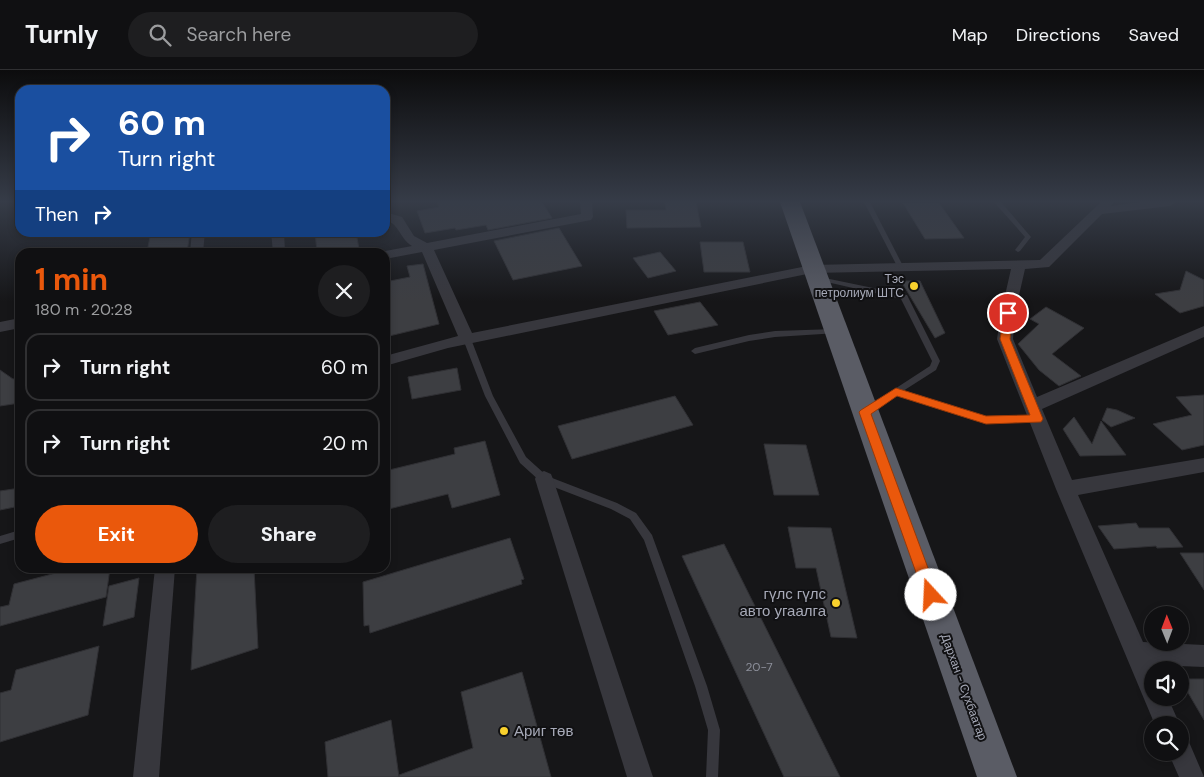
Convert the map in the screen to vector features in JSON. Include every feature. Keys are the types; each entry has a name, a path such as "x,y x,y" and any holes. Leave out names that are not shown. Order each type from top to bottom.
{"highway":[{"name":"Дархан - Сүхбаатар","path":"801,235 997,777"}],"street":[{"path":"408,235 414,242 426,247 467,340"},
{"path":"390,254 490,235"},
{"path":"390,360 467,340 814,274 1018,258 1044,264 1075,235"},
{"path":"1018,258 1005,339 1066,489 1144,671"},
{"path":"0,327 15,324"},
{"path":"1035,413 1204,331"},
{"path":"1066,489 1204,465"},
{"path":"544,480 640,777"},
{"path":"146,777 165,573"},
{"path":"1136,653 1204,656"},
{"path":"1185,761 1192,777"}],"lane":[{"path":"884,235 900,266"},
{"path":"1018,258 1028,237 1026,235"},
{"path":"814,274 900,295 906,300 936,361 933,368 864,412"},
{"path":"695,351 748,338 775,334 835,330"},
{"path":"467,340 502,422 523,460 544,480 614,506 633,516 648,538 701,686 714,730 712,777"},
{"path":"896,392 986,420 1035,413"},
{"path":"0,540 15,536"}],"building":[{"path":"524,235 563,235 582,266 513,280 494,241"},
{"path":"923,235 962,235 964,238 925,239"},
{"path":"150,237 189,237 188,248 148,248"},
{"path":"316,237 357,237 359,248 317,248"},
{"path":"700,242 743,242 750,272 704,272"},
{"path":"660,252 676,271 648,278 633,258"},
{"path":"423,264 439,324 390,336 390,281 410,277 407,266"},
{"path":"1186,271 1204,280 1204,306 1180,313 1155,294 1180,290"},
{"path":"901,281 920,281 945,333 935,338"},
{"path":"700,302 718,325 668,335 654,311"},
{"path":"1046,307 1084,328 1052,354 1081,376 1059,386 1039,370 1018,344 1039,324 1030,319"},
{"path":"457,368 461,390 412,399 408,377"},
{"path":"0,370 15,379 15,404 0,406"},
{"path":"1204,395 1204,445 1182,450 1153,424 1192,415 1176,397"},
{"path":"675,396 693,425 572,459 558,426"},
{"path":"1107,408 1135,418 1111,427 1102,420"},
{"path":"1074,417 1092,444 1101,421 1126,455 1080,456 1063,429"},
{"path":"485,441 500,495 452,508 448,494 390,509 390,470 455,454 454,448"},
{"path":"764,444 806,445 819,495 774,495"},
{"path":"15,489 15,507 0,510 0,491"},
{"path":"1136,523 1139,528 1169,528 1183,547 1157,548 1156,546 1114,549 1098,526"},
{"name":"гүлс гүлс авто угаалга","path":"788,527 831,528 857,638 831,637 816,568 796,568"},
{"path":"510,538 524,579 521,580 522,584 370,633 369,625 364,626 363,582"},
{"path":"724,544 840,777 784,777 682,556"},
{"path":"1180,553 1204,553 1204,590"},
{"path":"56,573 109,573 106,597 0,626 0,607 9,605 14,584"},
{"path":"197,573 254,573 258,648 191,670"},
{"path":"139,578 134,617 103,626 109,586"},
{"path":"99,646 88,715 0,742 0,693 11,690 16,670"},
{"name":"Ариг төв","path":"522,672 551,777 399,777 399,775 473,748 461,692"},
{"path":"1189,679 1204,679 1204,720 1189,694"},
{"path":"391,720 399,777 328,777 325,742"}],"place":[{"name":"Тэс петролиум ШТС","path":"914,286"},
{"name":"гүлс гүлс авто угаалга","path":"836,603"},
{"name":"Ариг төв","path":"504,731"}],"route":[{"path":"931,595 864,412 896,392 986,420 1037,419 1005,339 1008,313"}]}
